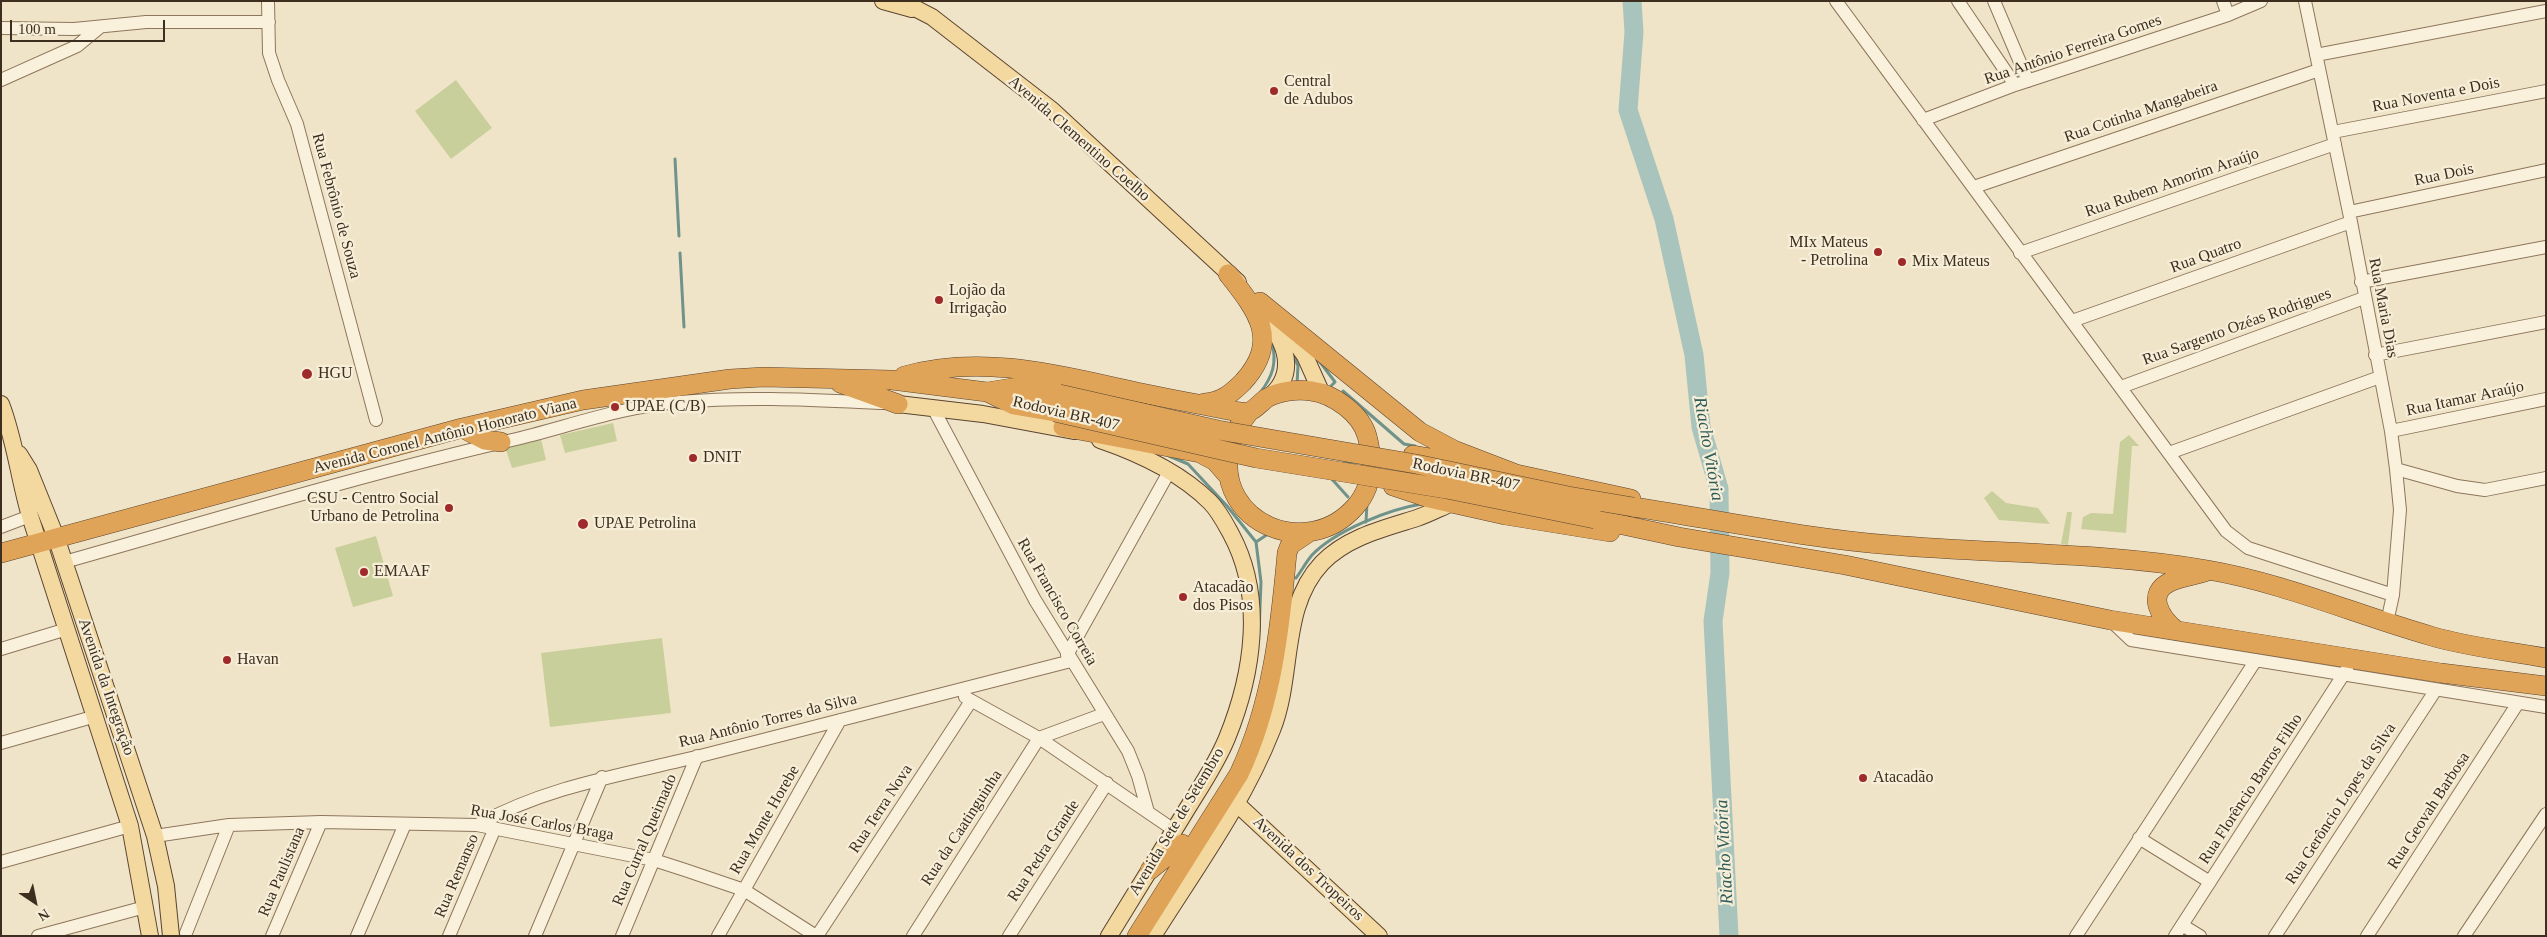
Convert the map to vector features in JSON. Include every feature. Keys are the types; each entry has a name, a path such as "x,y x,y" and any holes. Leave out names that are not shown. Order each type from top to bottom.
{"highway":[{"path":"1197,403 1219,401 1229,395 1255,369 1261,354 1262,335 1258,313 1228,274"},
{"path":"1260,302 1420,432 1454,450 1520,475"},
{"path":"892,380 925,370 984,365 1053,374 1233,411 1248,412"},
{"name":"Avenida Coronel Antônio Honorato Viana","path":"1,553 462,428 583,400 764,376 823,376 892,380 987,392"},
{"path":"823,376 898,404"},
{"name":"Rodovia BR-407","path":"987,392 1018,387 1059,411 1256,458 1447,489 1672,536 1845,565 2110,620 2177,631 2348,668 2546,686"},
{"path":"1361,500 1371,477 1372,454 1366,432 1353,413 1335,398 1313,391 1290,391 1267,398 1248,412 1235,430 1228,453 1229,477 1238,500 1254,518 1275,530 1300,534 1324,530 1345,518 1374,489 1392,486 1429,498 1505,514 1631,536 1672,536"},
{"path":"1059,411 1200,453 1215,461 1229,477"},
{"name":"Rodovia BR-407","path":"1059,411 1218,430 1416,464 1549,492 1765,530 1893,546 2092,555 2211,570 2294,592 2387,622 2465,644 2546,658"},
{"path":"462,428 485,440 501,442"},
{"path":"1368,441 1380,449 1520,475 1651,504 1659,511"},
{"name":"Avenida Sete de Setembro","path":"1124,936 1178,837 1230,766 1242,740 1263,666 1281,543 1275,530"},
{"name":"Avenida Sete de Setembro","path":"1137,936 1239,774 1260,724 1274,667 1287,554 1290,545 1308,532"},
{"path":"2177,631 2167,623 2158,610 2157,602 2162,591 2173,581 2211,570"},
{"path":"1260,724 1263,750"},
{"path":"1150,870 1178,837"}],"main road":[{"name":"Avenida Clementino Coelho","path":"883,1 924,12"},
{"name":"Avenida Clementino Coelho","path":"901,1 924,12 1052,110 1260,302 1296,341 1322,394"},
{"name":"Avenida Clementino Coelho","path":"1228,274 1256,303 1276,330 1282,344 1284,377 1280,388 1267,398"},
{"name":"Avenida da Integração","path":"1,404 5,427 28,470 47,540 66,629 96,716 130,826 140,872 150,936"},
{"name":"Avenida Sete de Setembro","path":"898,404 933,408 1059,411 1169,472 1210,502 1224,520 1238,546 1247,572 1253,628 1242,693 1227,738 1178,837"},
{"name":"Avenida da Integração","path":"14,446 18,476 30,516 64,562 155,836 161,866 180,933"},
{"path":"1152,936 1252,776 1279,708 1297,603 1307,582 1323,562 1340,548 1389,525 1419,517 1452,503"},
{"name":"Avenida dos Tropeiros","path":"1236,803 1379,936"},
{"path":"140,872 150,866 161,866"},
{"name":"Avenida Sete de Setembro","path":"1109,936 1150,870"}],"street":[{"name":"Rua Febrônio de Souza","path":"268,1 269,53 278,80 297,124 376,420"},
{"path":"1836,1 2226,531 2248,548 2394,596"},
{"path":"1958,1 2015,85"},
{"path":"1994,1 2028,80"},
{"path":"2224,1 2228,15"},
{"name":"Rua Antônio Ferreira Gomes","path":"1923,120 2028,80 2228,15 2261,1"},
{"name":"Rua Maria Dias","path":"2305,1 2350,217 2364,298 2391,430 2400,510 2394,596 2387,622"},
{"path":"2316,54 2546,11"},
{"path":"1,28 100,27 146,22 269,22"},
{"path":"1,80 77,46 100,27"},
{"name":"Rua Cotinha Mangabeira","path":"1974,187 2319,70"},
{"name":"Rua Noventa e Dois","path":"2334,138 2546,91"},
{"name":"Rua Rubem Amorim Araújo","path":"2020,253 2334,138"},
{"name":"Rua Dois","path":"2350,217 2546,170"},
{"name":"Rua Quatro","path":"2072,321 2350,217"},
{"path":"2361,282 2546,246"},
{"name":"Rua Sargento Ozéas Rodrigues","path":"2121,387 2364,298"},
{"path":"2375,355 2546,322"},
{"path":"2169,453 2380,377"},
{"path":"64,562 391,470 620,412 679,402 729,400 800,399 898,404"},
{"name":"Rua Itamar Araújo","path":"2391,430 2546,399"},
{"name":"Rua Francisco Correia","path":"933,408 1035,600 1134,763 1148,812"},
{"path":"2396,469 2457,486 2485,490 2546,478"},
{"path":"1069,658 1169,472"},
{"path":"1,527 30,516"},
{"path":"2110,620 2131,640 2256,660 2348,668 2434,690 2546,708"},
{"path":"1,649 66,629"},
{"name":"Rua Antônio Torres da Silva","path":"477,825 519,803 602,777 697,756 954,691 1069,658"},
{"path":"2076,936 2256,660"},
{"name":"Rua Florêncio Barros Filho","path":"2175,936 2348,668"},
{"name":"Rua Gerôncio Lopes da Silva","path":"2275,936 2434,690"},
{"path":"954,691 1039,738 1108,783 1178,837"},
{"name":"Rua Terra Nova","path":"816,936 971,700"},
{"name":"Rua Geovah Barbosa","path":"2366,936 2518,703"},
{"path":"1039,738 1104,714"},
{"path":"1,743 96,716"},
{"name":"Rua Monte Horebe","path":"718,936 840,720"},
{"name":"Rua da Caatinguinha","path":"913,936 1039,738"},
{"name":"Rua Curral Queimado","path":"622,936 697,756"},
{"path":"535,936 576,844 602,777"},
{"name":"Rua Pedra Grande","path":"1009,936 1108,783"},
{"path":"2464,936 2546,814"},
{"name":"Rua José Carlos Braga","path":"155,836 229,825 321,822 477,825 654,860 744,890 816,936"},
{"name":"Rua Paulistana","path":"272,936 321,822"},
{"path":"357,936 405,824"},
{"path":"180,933 229,825"},
{"path":"1,862 130,826"},
{"name":"Rua Remanso","path":"449,936 495,828"},
{"path":"2139,838 2210,882"},
{"path":"38,936 145,906"},
{"path":"2182,924 2200,936"}],"green space":[{"path":"456,80 492,128 451,159 415,111"},
{"path":"613,423 617,441 565,453 560,435"},
{"path":"2129,435 2139,446 2132,446 2126,533 2081,529 2083,517 2091,513 2113,514 2120,442"},
{"path":"541,439 546,460 512,468 505,447"},
{"path":"1992,491 2006,503 2038,508 2050,524 1999,520 1984,498"},
{"path":"2067,512 2072,512 2068,545 2061,544"},
{"name":"EMAAF","path":"376,536 393,596 353,607 335,548"},
{"path":"662,638 671,713 550,727 541,653"}],"waterway":[{"name":"Riacho Vitória","path":"1632,1 1634,32 1628,110 1664,219 1694,355 1701,427 1719,489 1720,573 1713,621 1729,936"},
{"path":"675,159 679,236"},
{"path":"680,253 684,327"},
{"path":"1260,393 1273,369 1272,342"},
{"path":"1292,351 1298,366 1297,384"},
{"path":"1320,362 1335,382 1328,389"},
{"path":"1343,391 1404,444 1415,446"},
{"path":"1169,456 1188,464 1227,506 1256,542 1261,582 1259,632"},
{"path":"1342,463 1356,462"},
{"path":"1330,477 1348,497"},
{"path":"1366,522 1367,503"},
{"path":"1296,578 1312,555 1334,538 1363,522 1422,504"},
{"path":"1256,542 1268,534"}],"place":[{"name":"Central de Adubos","path":"1274,91"},
{"name":"MIx Mateus - Petrolina","path":"1878,252"},
{"name":"Mix Mateus","path":"1902,262"},
{"name":"Lojão da Irrigação","path":"939,300"},
{"name":"HGU","path":"307,374"},
{"name":"UPAE (C/B)","path":"615,407"},
{"name":"DNIT","path":"693,458"},
{"name":"CSU - Centro Social Urbano de Petrolina","path":"449,508"},
{"name":"UPAE Petrolina","path":"583,524"},
{"name":"EMAAF","path":"364,572"},
{"name":"Atacadão dos Pisos","path":"1183,597"},
{"name":"Havan","path":"227,660"},
{"name":"Atacadão","path":"1863,778"}]}
